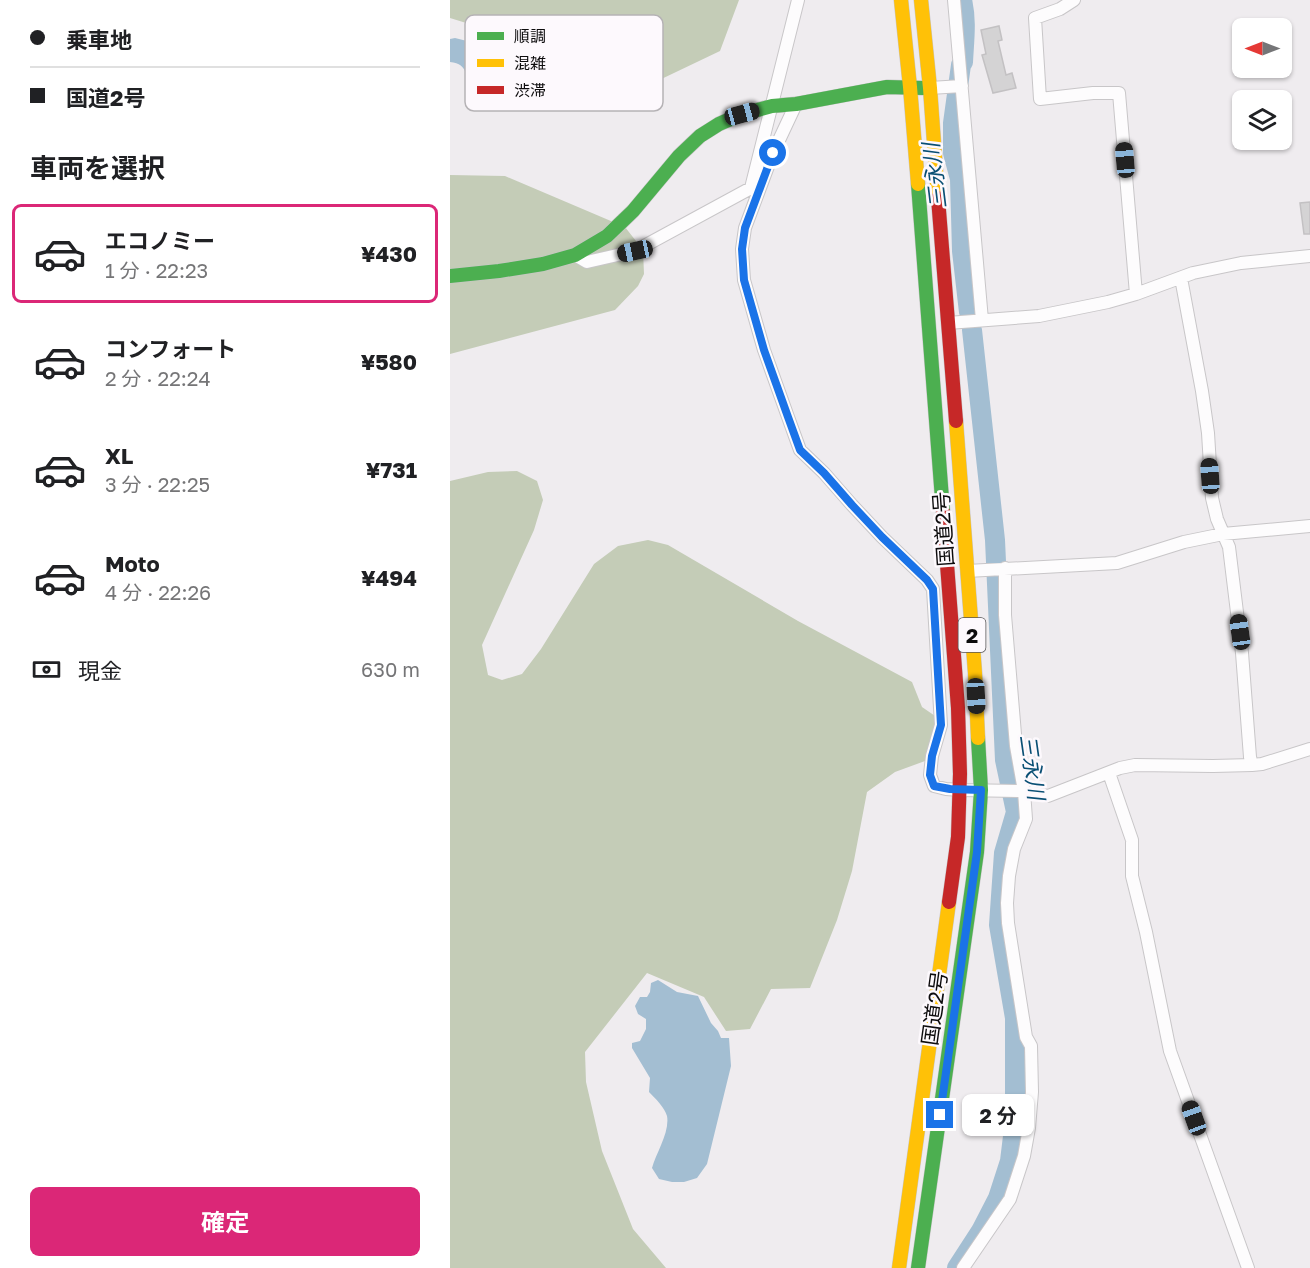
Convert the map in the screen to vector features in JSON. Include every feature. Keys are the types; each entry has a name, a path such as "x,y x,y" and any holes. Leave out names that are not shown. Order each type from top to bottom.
{"main road":[{"name":"国道2号","path":"899,1268 958,837 960,790 958,708 910,87 901,0"},
{"name":"国道2号","path":"918,1268 987,790 975,673 974,571 948,323 921,0"},
{"path":"450,276 543,264 575,255 607,236 633,211 679,156 700,136 742,114 772,106 796,104 887,87 930,88"}],"street":[{"path":"798,0 772,106 767,151 745,228 742,249 744,280 764,350 800,450 882,537 927,580 933,589 941,725 932,756 930,775 934,786 960,790 1022,791 1048,796 1120,768 1135,765 1252,765 1310,749"},
{"path":"954,0 982,320"},
{"path":"1074,0 1060,9 1035,18 1040,99 1093,93 1119,93 1136,294"},
{"path":"930,88 962,87"},
{"path":"575,255 587,262 635,251 751,188 767,151 796,104"},
{"path":"948,323 1039,316 1108,302 1193,273 1242,263 1310,256"},
{"path":"1181,278 1208,432 1212,498 1217,519 1229,547 1242,653 1252,765"},
{"path":"974,571 1117,563 1184,542 1223,534 1310,526"},
{"path":"963,1268 1010,1199 1024,1156 1032,1092 1031,1046 1026,1037 1008,923 1009,876 1014,849 1026,819 1016,746 1002,568"},
{"path":"1109,773 1132,840 1132,876 1170,1051 1248,1268"}],"green space":[{"path":"450,0 739,0 720,51 663,78 663,15 465,15 465,23 450,18"},
{"path":"450,175 505,176 625,227 643,250 644,274 638,286 615,310 450,354"},
{"path":"517,471 537,481 543,500 534,530 482,645 488,675 502,680 522,674 541,649 594,564 618,546 648,540 668,545 798,621 912,682 922,707 938,718 925,761 895,772 867,792 852,871 837,920 810,988 771,989 750,1029 726,1031 704,997 647,973 585,1052 586,1082 602,1151 633,1229 666,1268 450,1268 450,481 488,472"}],"water":[{"path":"450,39 465,40 465,71 456,63 450,62"},
{"path":"658,980 677,992 698,996 721,1038 729,1038 731,1066 707,1164 697,1178 684,1182 659,1179 652,1168 665,1136 667,1116 662,1106 649,1092 650,1078 632,1048 632,1043 640,1041 646,1029 646,1019 638,1014 635,1006 640,997 647,997 651,983"}],"building":[{"path":"999,26 1002,40 998,41 1006,75 1012,73 1016,88 993,93 982,55 986,54 981,30"},
{"path":"1310,202 1310,234 1304,234 1300,203"}],"waterway":[{"name":"三永川","path":"962,0 963,62 953,123 953,153 960,179 962,251 969,312"},
{"name":"三永川","path":"957,1268 981,1231 998,1198 1010,1161 1015,1120 1015,1018 999,925 1004,853 1016,812 1005,760 995,540 972,330"}],"traffic: fast":[{"path":"450,276 543,264 575,255 607,236 633,211 679,156 700,136 719,124 742,114 772,106 796,104 887,87 923,88"},
{"path":"918,184 943,512"},
{"path":"918,1268 977,852 981,790 978,738"}],"traffic: slow":[{"path":"901,0 918,184"},
{"path":"921,0 938,198"},
{"path":"956,421 978,738"},
{"path":"899,1268 949,902"}],"traffic: jam":[{"path":"938,198 956,421"},
{"path":"943,512 958,708 960,774 958,837 949,902"}],"route":[{"path":"773,153 745,228 742,249 744,280 764,350 800,450 882,537 927,580 933,589 941,725 932,756 930,775 934,786 981,790 977,852 940,1115"}]}
